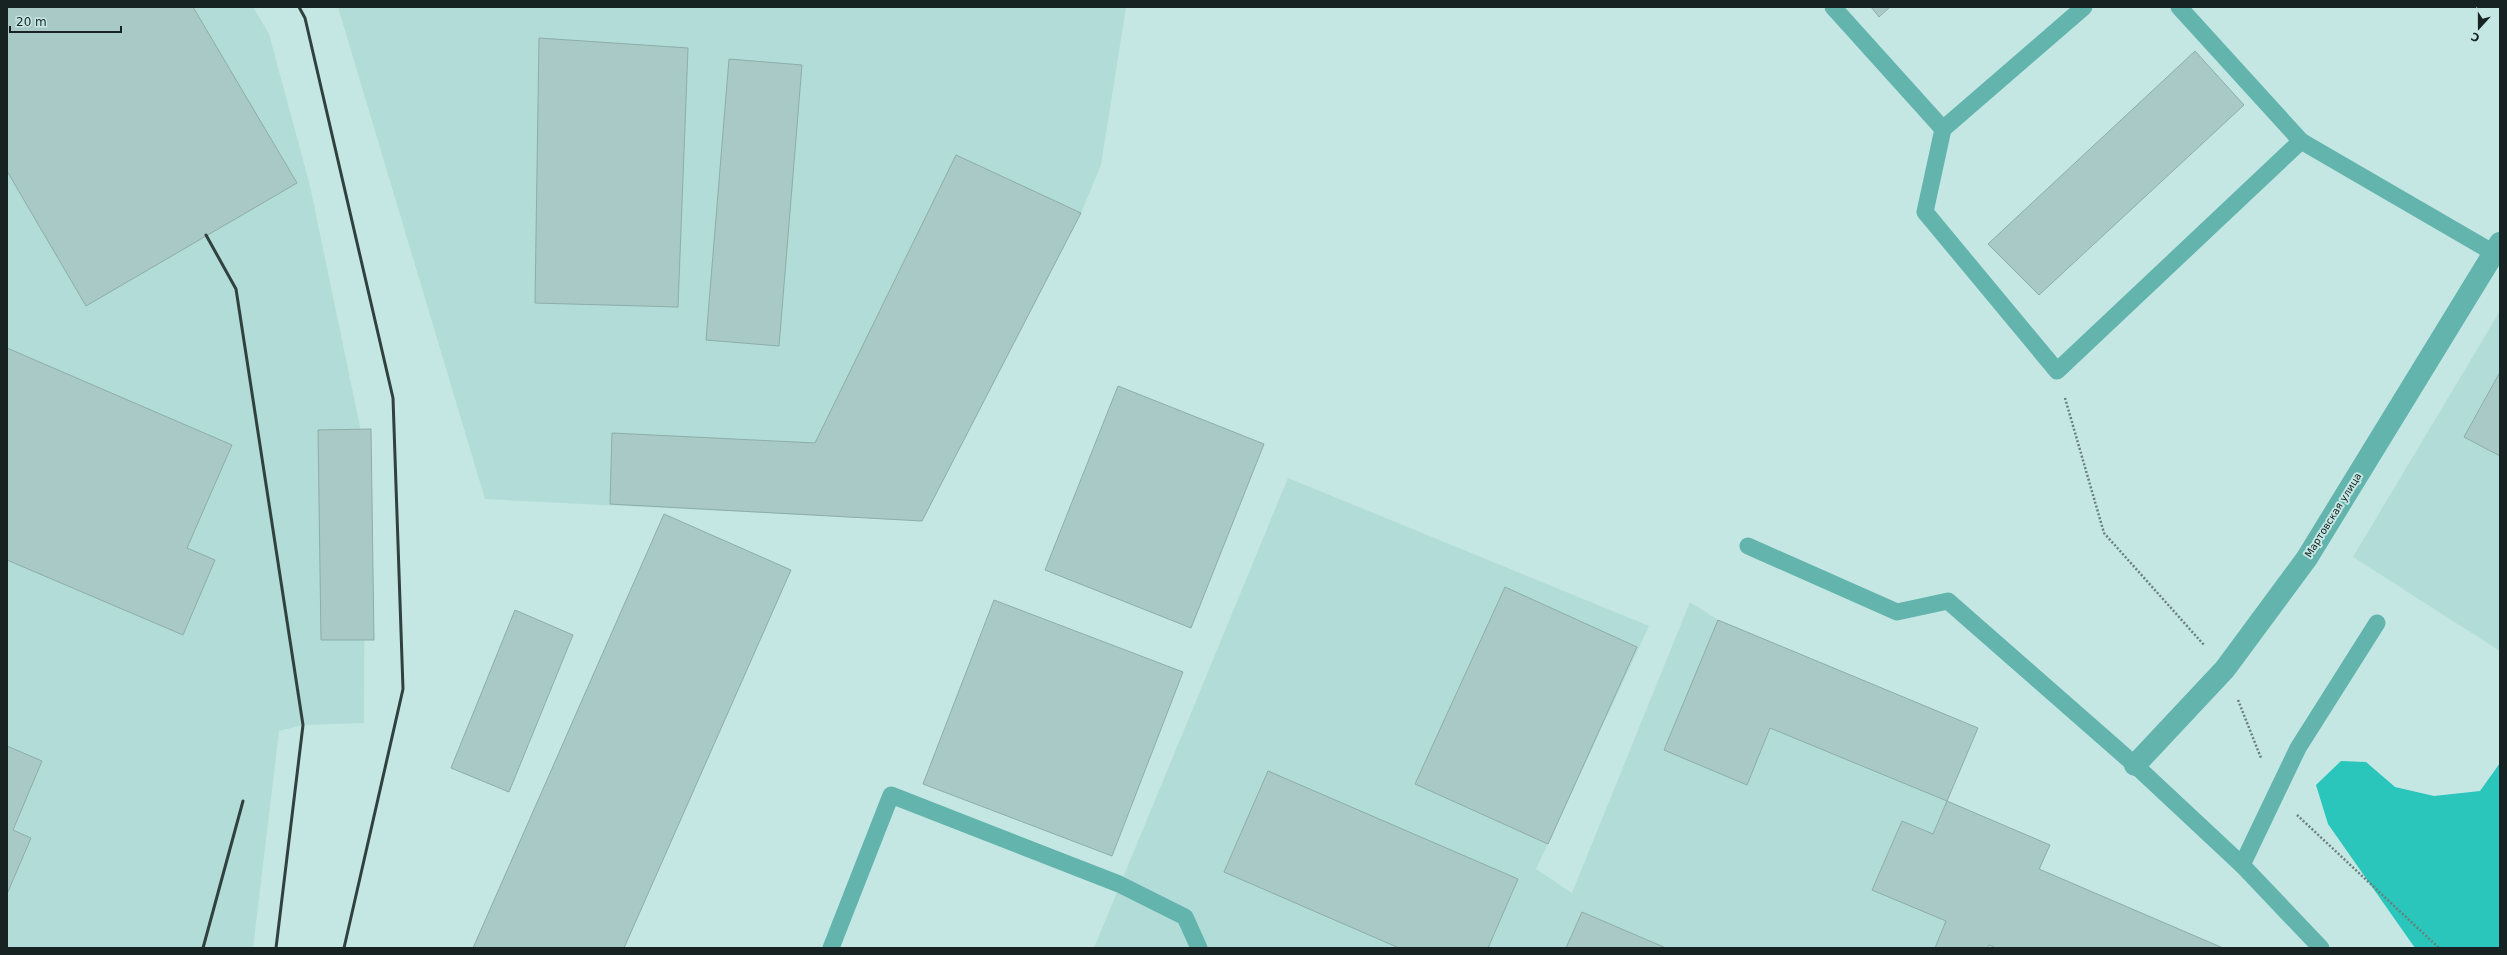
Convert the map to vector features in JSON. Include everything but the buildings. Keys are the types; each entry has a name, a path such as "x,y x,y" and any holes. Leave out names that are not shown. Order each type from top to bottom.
{"street":[{"name":"Мартовская улица","path":"2135,765 2226,669 2307,558 2497,248"}],"lane":[{"path":"1833,7 1943,129"},
{"path":"2084,7 1943,129 1925,212 2057,371 2301,141"},
{"path":"2179,7 2301,141 2497,248"},
{"path":"1748,546 1898,612 1948,601 2135,765 2242,865 2321,948"},
{"path":"2242,865 2298,748 2377,623"},
{"path":"831,948 891,795 1119,884 1185,917 1199,948"}],"shaded area":[{"path":"7,7 253,7 269,34 310,186 365,451 364,723 303,725 279,731 253,948 7,948"},
{"path":"338,7 1126,7 1101,165 1081,213 922,521 485,499"},
{"path":"2500,311 2500,651 2353,557"},
{"path":"1288,478 1649,626 1536,869 1572,893 1690,602 1718,620 1978,728 1947,801 2050,845 2040,870 2223,948 1094,948"},
{"path":"2341,761 2366,762 2395,787 2434,796 2480,791 2500,763 2500,948 2415,948 2328,824 2316,785"}],"railway":[{"path":"299,7 305,18 393,398 403,689 344,948"},
{"path":"206,235 236,289 303,725 276,948"},
{"path":"203,948 243,801"}]}
